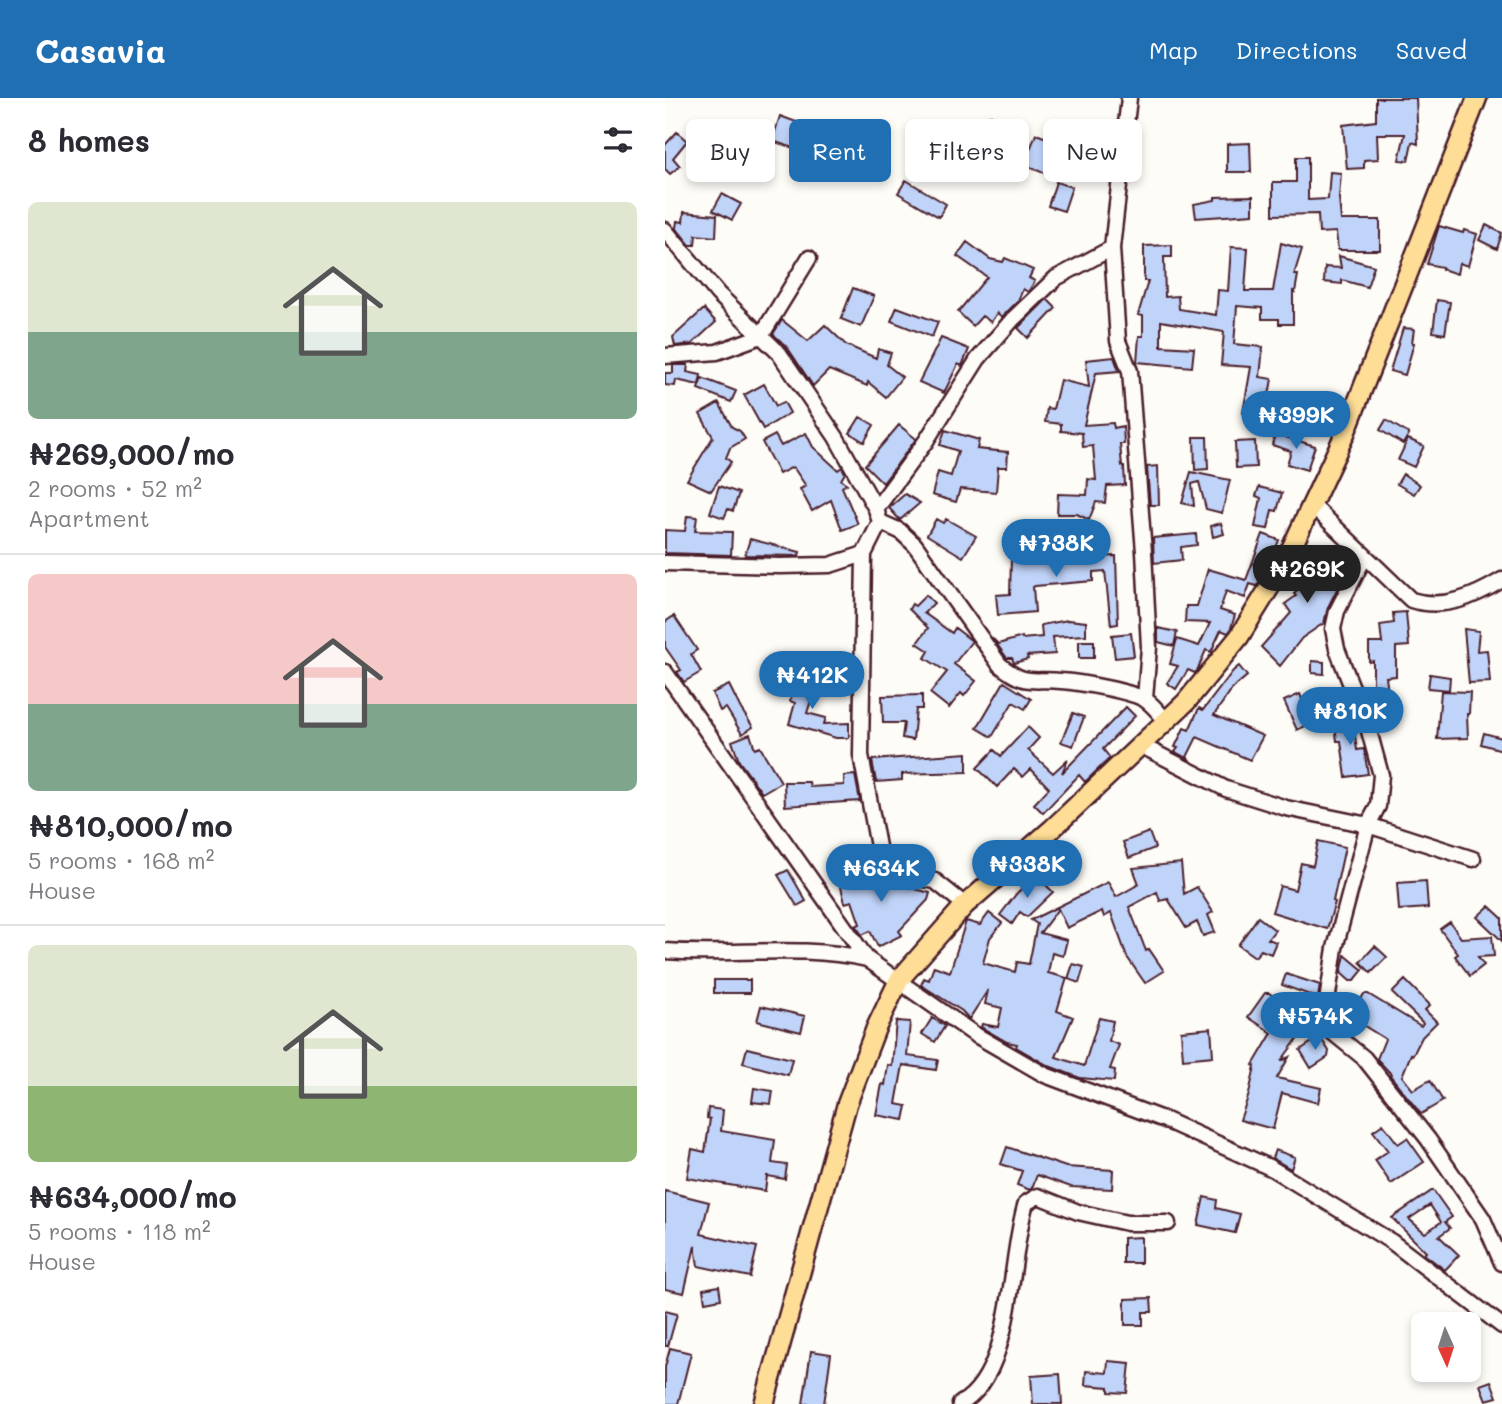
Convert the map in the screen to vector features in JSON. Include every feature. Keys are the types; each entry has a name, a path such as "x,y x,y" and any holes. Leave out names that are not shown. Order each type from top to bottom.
{"main road":[{"path":"764,1404 847,1104 876,1028 899,980 965,905 1052,829 1186,702 1239,637 1284,565 1344,436 1477,98"}],"street":[{"path":"1129,98 1112,248 1118,341 1130,371 1144,552 1149,647 1145,699"},
{"path":"665,230 718,294 779,353 836,437 878,515 915,545 1000,665 1016,678 1033,682 1059,680 1086,684 1145,699 1166,721"},
{"path":"965,905 935,881 901,874 887,867 879,852 861,755 864,554 878,515 978,359 1013,319 1056,278 1112,248"},
{"path":"665,356 717,352 761,336 809,258"},
{"path":"1312,505 1364,558 1411,600 1428,605 1451,603 1502,580"},
{"path":"665,563 830,565 864,554"},
{"path":"1364,558 1337,611 1333,629 1337,649 1369,731 1381,775 1378,806 1368,825 1335,948 1326,1008 1332,1032 1364,1058 1429,1139 1483,1219 1502,1263"},
{"path":"665,672 867,959 974,1034 1045,1075 1165,1120 1271,1168 1392,1242 1502,1326"},
{"path":"1140,745 1226,789 1286,808 1368,825 1473,859"},
{"path":"665,951 788,950 833,952 867,959"},
{"path":"960,1404 972,1397 989,1375 1000,1342 1026,1203 1038,1196 1078,1212 1127,1223 1168,1223"}],"building":[{"path":"1376,98 1416,98 1418,144 1412,142 1408,161 1399,160 1405,134 1377,134 1378,159 1364,160 1364,168 1347,169 1343,125 1376,121"},
{"path":"991,115 992,119 977,119"},
{"path":"780,116 789,119 789,146 775,142"},
{"path":"677,132 686,140 673,158 680,166 670,174 665,169 665,145"},
{"path":"1036,134 1043,137 1043,173 1029,167 1029,152"},
{"path":"1250,143 1251,172 1227,172 1227,144"},
{"path":"1296,157 1308,157 1308,200 1328,199 1330,172 1341,173 1341,220 1380,220 1380,250 1338,250 1336,232 1319,233 1318,214 1273,215 1273,182 1296,182"},
{"path":"905,182 909,182 946,204 939,217 898,193"},
{"path":"1056,182 1072,187 1064,211 1048,206"},
{"path":"722,194 741,204 732,220 713,210"},
{"path":"1253,196 1253,214 1196,218 1194,204 1215,200 1215,197"},
{"path":"684,212 717,215 716,237 696,235 695,245 690,245 676,228 677,221 683,222"},
{"path":"1486,225 1502,233 1497,249 1479,240"},
{"path":"1439,226 1477,234 1468,266 1459,263 1457,274 1427,264"},
{"path":"967,242 990,259 1003,262 1005,258 1033,270 1029,278 1035,281 1028,292 1023,289 1018,301 1002,317 997,313 991,322 982,316 973,326 958,312 987,277 957,256"},
{"path":"1281,243 1302,249 1294,275 1298,275 1295,292 1293,291 1293,324 1279,324 1279,319 1262,319 1262,308 1237,306 1234,344 1263,347 1260,377 1272,379 1265,417 1243,413 1251,367 1221,365 1224,332 1161,321 1161,346 1194,348 1192,367 1137,362 1139,336 1143,336 1143,316 1138,315 1148,281 1144,281 1144,246 1172,245 1172,257 1164,257 1165,297 1178,296 1179,309 1216,315 1218,290 1228,291 1231,247 1248,248 1245,291 1273,291"},
{"path":"1339,256 1374,266 1367,287 1342,280 1342,284 1324,282 1325,267 1341,268"},
{"path":"853,288 874,296 861,327 841,319"},
{"path":"1047,299 1056,308 1028,338 1018,328"},
{"path":"1437,300 1450,302 1445,334 1433,332"},
{"path":"897,307 938,322 932,337 891,321"},
{"path":"704,309 716,322 692,344 675,346 673,337"},
{"path":"782,320 808,341 825,325 846,345 876,358 878,349 891,353 887,365 902,377 886,397 868,382 867,386 829,370 813,386 787,347 773,334"},
{"path":"1403,328 1414,329 1414,343 1405,375 1390,371"},
{"path":"941,338 969,349 962,366 958,364 944,393 919,382"},
{"path":"1114,357 1119,371 1096,373 1084,425 1113,423 1114,428 1123,426 1124,444 1120,444 1125,485 1107,486 1105,503 1096,502 1089,520 1077,514 1057,514 1058,494 1087,495 1088,479 1096,480 1093,446 1083,447 1082,433 1061,431 1061,424 1045,422 1047,408 1053,409 1060,380 1089,387 1086,360"},
{"path":"673,365 688,365 687,372 701,375 699,385 676,380 675,386 665,385 665,373 673,373"},
{"path":"702,378 736,391 731,402 698,389"},
{"path":"764,384 776,406 784,402 790,413 763,429 744,395"},
{"path":"719,403 732,427 740,431 745,439 730,448 726,458 731,462 711,491 687,480 713,437 700,414"},
{"path":"860,417 874,425 864,442 850,433"},
{"path":"1386,420 1409,434 1403,444 1380,430"},
{"path":"899,425 916,439 883,483 865,465"},
{"path":"945,430 979,440 977,449 1008,452 1007,467 998,467 996,492 960,489 956,502 932,495 938,472 951,476 958,451 940,445"},
{"path":"806,433 813,447 838,470 842,467 845,473 841,480 847,484 842,487 858,524 842,530 831,500 812,511 800,489 806,486 793,467 779,474 762,442 775,435 781,446"},
{"path":"1276,434 1315,446 1307,470 1287,464 1291,451 1272,445"},
{"path":"1194,437 1207,437 1208,469 1195,470"},
{"path":"1408,439 1424,446 1414,467 1398,460"},
{"path":"1255,441 1256,467 1236,468 1235,442"},
{"path":"1158,466 1159,505 1150,505 1147,467"},
{"path":"1191,472 1230,480 1222,513 1206,509 1199,482 1192,484 1194,506 1182,503"},
{"path":"1403,474 1420,485 1414,494 1397,484"},
{"path":"719,486 739,493 733,511 728,509 724,518 710,513"},
{"path":"1259,487 1282,493 1277,511 1272,510 1268,529 1255,527 1261,498 1256,496"},
{"path":"905,494 920,503 900,520 889,508"},
{"path":"687,516 697,517 695,531 732,532 731,555 665,553 665,530 685,531"},
{"path":"936,519 943,523 946,519 976,536 963,557 927,535"},
{"path":"1221,523 1224,534 1213,537 1211,526"},
{"path":"1196,534 1197,545 1181,547 1182,560 1154,563 1153,538"},
{"path":"1263,534 1279,540 1268,568 1257,586 1250,584 1245,598 1226,591 1220,610 1235,615 1230,631 1228,633 1221,630 1211,652 1206,650 1197,671 1195,673 1188,670 1176,689 1167,683 1178,666 1170,664 1177,639 1199,646 1210,623 1185,622 1186,606 1197,606 1208,569 1246,580"},
{"path":"750,539 800,552 799,556 745,555"},
{"path":"1321,544 1338,554 1330,567 1347,569 1328,607 1324,623 1302,638 1280,666 1261,647 1291,613 1285,604 1296,596 1294,594 1300,587 1297,585"},
{"path":"1088,551 1089,557 1116,556 1118,624 1111,625 1105,571 1093,572 1093,581 1035,586 1035,612 998,615 996,595 1010,594 1011,559 1027,560 1027,555 1058,556 1057,553"},
{"path":"926,595 934,603 924,613 952,633 955,628 972,641 954,664 976,681 964,696 961,693 949,708 930,693 947,672 925,658 929,651 917,643 928,628 909,609"},
{"path":"1406,612 1409,646 1396,647 1396,676 1386,677 1389,701 1369,703 1367,685 1373,685 1373,661 1369,662 1369,643 1382,643 1380,625 1394,623 1393,613"},
{"path":"674,616 697,650 691,654 701,672 684,682 677,672 681,670 665,647 665,622"},
{"path":"1068,620 1086,622 1086,635 1053,637 1055,654 1027,656 1028,659 1014,663 993,639 998,644 1022,637 1042,637 1041,625"},
{"path":"1158,628 1177,632 1174,646 1158,642"},
{"path":"1464,629 1479,631 1477,651 1487,650 1490,682 1469,683"},
{"path":"1131,633 1134,656 1115,658 1112,635"},
{"path":"1079,641 1094,641 1094,658 1079,658"},
{"path":"1312,661 1324,662 1324,674 1312,673"},
{"path":"1239,666 1247,676 1232,689 1214,715 1263,736 1250,760 1197,737 1187,757 1190,760 1175,752 1184,728 1189,730 1199,708 1203,710"},
{"path":"798,673 818,679 807,713 826,718 824,724 849,723 849,738 836,738 789,724 795,703 790,701"},
{"path":"1430,674 1450,677 1449,690 1428,688"},
{"path":"1004,682 1031,699 1025,709 1013,702 992,737 977,728"},
{"path":"729,685 753,727 742,734 726,708 720,711 712,693"},
{"path":"1441,691 1470,692 1468,738 1437,739"},
{"path":"1300,694 1312,723 1297,730 1284,701"},
{"path":"922,695 922,709 916,709 913,740 902,738 904,723 883,723 882,696"},
{"path":"1126,707 1135,716 1103,749 1110,758 1085,782 1079,775 1043,813 1034,804 1049,788 1031,769 1023,777 1014,769 997,787 977,768 994,750 1001,756 1028,727 1039,738 1028,750 1053,773 1068,759 1062,773"},
{"path":"1073,713 1084,717 1073,746 1061,742"},
{"path":"1352,715 1357,750 1364,749 1368,774 1346,777 1341,741 1337,741 1334,718"},
{"path":"1484,733 1502,738 1502,750 1481,744"},
{"path":"750,734 755,749 760,747 781,782 762,793 739,761 732,741"},
{"path":"967,753 967,772 902,774 902,780 876,782 872,760"},
{"path":"855,775 860,801 785,806 784,782 809,782 810,787 844,785 844,776"},
{"path":"1149,832 1155,848 1129,858 1123,842"},
{"path":"1318,841 1345,847 1327,929 1272,912 1280,886 1295,890 1301,863 1313,866"},
{"path":"1181,863 1184,894 1197,887 1213,912 1208,915 1215,932 1203,936 1197,922 1186,928 1168,899 1160,901 1157,892 1129,907 1146,951 1149,949 1164,971 1145,983 1127,957 1111,913 1104,917 1102,911 1067,928 1058,909 1040,933 1067,940 1063,956 1052,953 1048,973 1067,978 1057,1011 1073,1017 1056,1057 1084,1066 1099,1018 1113,1021 1109,1041 1119,1045 1110,1069 1115,1070 1114,1081 1080,1078 1049,1066 1016,1047 1017,1044 1007,1042 981,1027 982,1024 998,1027 1002,1008 985,1004 988,990 969,1019 962,1011 921,985 924,978 929,980 934,966 950,972 966,921 980,925 989,913 1002,923 990,938 983,963 1015,972 1017,962 1029,964 1037,924 1031,920 1108,882 1116,897 1139,884 1133,868"},
{"path":"845,865 848,875 861,872 862,878 881,874 897,884 930,893 928,900 899,931 902,935 878,947 870,931 862,935 856,926 860,924 852,901 845,903 836,867"},
{"path":"788,870 806,901 797,906 778,875"},
{"path":"1036,875 1053,892 1027,917 1020,912 1012,924 1000,915"},
{"path":"1426,881 1428,908 1399,910 1397,883"},
{"path":"1489,906 1502,918 1502,941 1477,917"},
{"path":"1258,917 1275,930 1268,939 1276,942 1271,954 1261,950 1255,957 1238,945"},
{"path":"1450,922 1461,938 1492,936 1494,956 1478,957 1484,965 1470,976 1440,929"},
{"path":"1375,946 1387,957 1371,973 1360,962"},
{"path":"1345,955 1363,970 1354,981 1341,973"},
{"path":"1073,964 1084,967 1079,983 1068,979"},
{"path":"1286,974 1320,985 1318,998 1282,985"},
{"path":"714,980 750,980 750,993 714,993"},
{"path":"1405,980 1430,1005 1425,1010 1437,1022 1422,1037 1402,1076 1413,1090 1430,1080 1443,1101 1421,1114 1377,1059 1385,1039 1350,1017 1364,994 1368,994 1421,1026 1423,1023 1392,993"},
{"path":"1265,993 1269,993 1310,1022 1281,1061 1289,1057 1277,1078 1321,1088 1318,1103 1282,1093 1273,1129 1240,1120 1249,1094 1255,1066 1253,1065 1272,1033 1248,1017"},
{"path":"761,1006 805,1016 801,1032 757,1021"},
{"path":"932,1018 945,1026 935,1042 922,1034"},
{"path":"896,1021 910,1022 907,1056 938,1060 936,1070 903,1065 896,1104 907,1106 904,1120 876,1115 888,1065 892,1066"},
{"path":"1211,1028 1213,1056 1183,1059 1181,1031"},
{"path":"1320,1037 1329,1051 1328,1057 1311,1068 1300,1050"},
{"path":"747,1048 792,1059 788,1075 743,1063"},
{"path":"754,1088 773,1091 771,1104 752,1102"},
{"path":"708,1108 723,1110 721,1131 775,1140 772,1163 787,1165 785,1179 767,1176 765,1191 687,1178 692,1149 705,1152 710,1119 707,1118"},
{"path":"1383,1124 1398,1144 1407,1138 1424,1162 1391,1184 1375,1160 1388,1151 1373,1131"},
{"path":"1007,1147 1066,1167 1113,1170 1112,1189 1071,1187 1037,1175 1030,1190 1017,1185 1022,1171 1001,1164"},
{"path":"1275,1150 1295,1157 1291,1169 1272,1158"},
{"path":"1433,1190 1452,1217 1445,1222 1450,1228 1439,1236 1459,1255 1445,1270 1424,1254 1426,1252 1392,1218","holes":["1430,1205 1441,1222 1425,1233 1409,1219"]},
{"path":"665,1191 709,1202 701,1234 757,1247 750,1277 698,1266 695,1246 684,1293 665,1289"},
{"path":"1204,1197 1217,1200 1216,1208 1240,1214 1235,1233 1198,1225"},
{"path":"1141,1237 1141,1263 1123,1263 1123,1238"},
{"path":"719,1286 721,1299 705,1302 703,1289"},
{"path":"1151,1298 1152,1312 1143,1312 1143,1325 1125,1325 1125,1299"},
{"path":"665,1311 677,1314 668,1346 665,1346"},
{"path":"670,1348 691,1353 678,1404 665,1404 665,1367"},
{"path":"811,1351 831,1354 824,1404 803,1404"},
{"path":"1108,1361 1130,1363 1127,1393 1109,1392 1109,1387 1085,1385 1086,1371 1107,1373"},
{"path":"1060,1374 1062,1404 1033,1404 1031,1376"},
{"path":"1491,1381 1497,1397 1486,1400 1480,1385"}]}
